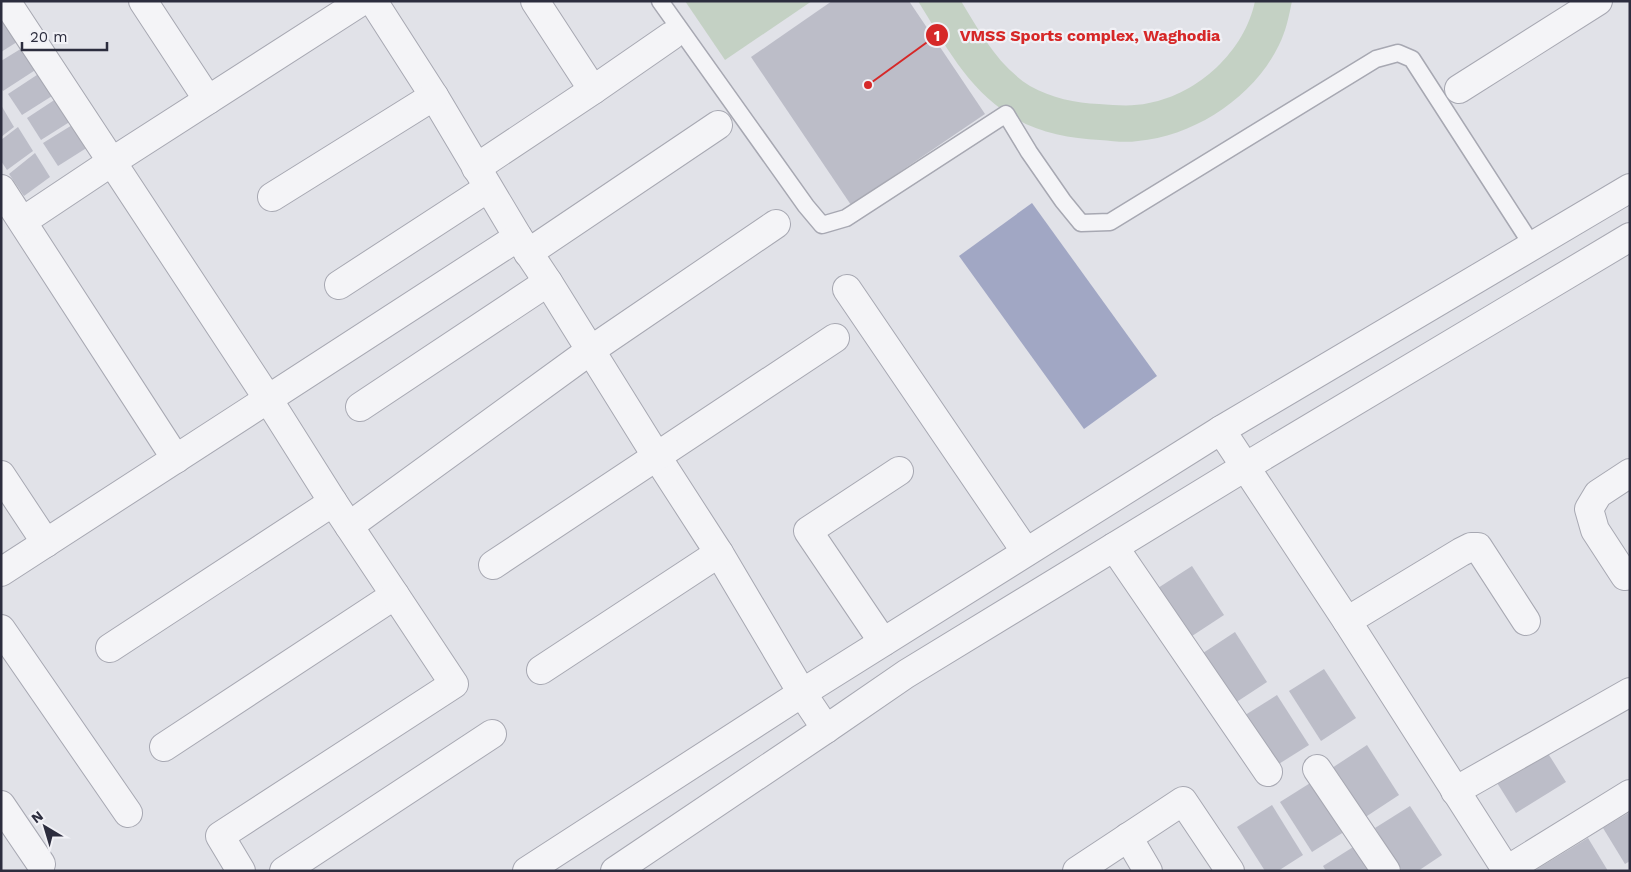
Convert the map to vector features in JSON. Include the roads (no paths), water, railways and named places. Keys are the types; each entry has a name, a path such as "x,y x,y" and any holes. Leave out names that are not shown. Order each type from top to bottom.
{"street":[{"path":"6,1 113,161 333,502 454,684 220,836 242,871"},
{"path":"143,1 208,100"},
{"path":"23,222 113,161 362,1"},
{"path":"373,1 434,96 523,245 720,553 802,693 826,729"},
{"path":"535,1 593,90"},
{"path":"1459,89 1598,1"},
{"path":"339,285 482,178 593,90 671,36"},
{"path":"272,197 434,96"},
{"path":"1,572 268,399 718,125"},
{"path":"527,871 802,693 1221,430 1630,188"},
{"path":"1,189 176,459"},
{"path":"349,526 591,350 776,224"},
{"path":"615,871 906,674 1245,466 1630,237"},
{"path":"360,407 548,282"},
{"path":"847,289 1026,552"},
{"path":"494,565 835,338"},
{"path":"1221,430 1347,621 1507,870 1630,794"},
{"path":"883,642 808,531 899,470"},
{"path":"1625,576 1595,530 1589,509 1598,494 1630,473"},
{"path":"1,475 46,543"},
{"path":"110,648 333,502"},
{"path":"1114,547 1268,772"},
{"path":"1347,621 1471,547 1478,547 1526,621"},
{"path":"541,670 720,553"},
{"path":"164,747 395,596"},
{"path":"1,629 128,813"},
{"path":"1455,791 1630,692"},
{"path":"284,871 492,734"},
{"path":"1317,769 1386,871"},
{"path":"1077,871 1183,801 1230,871"},
{"path":"1,805 42,864"},
{"path":"1128,837 1148,871"}],"lane":[{"path":"660,1 806,206 822,225 846,218 1006,114 1063,201 1082,223 1110,222 1376,59 1398,53 1412,59 1532,245"}],"water":[{"path":"1032,203 1157,376 1084,429 959,256"}],"place":[{"name":"VMSS Sports complex, Waghodia","path":"868,85"}]}
